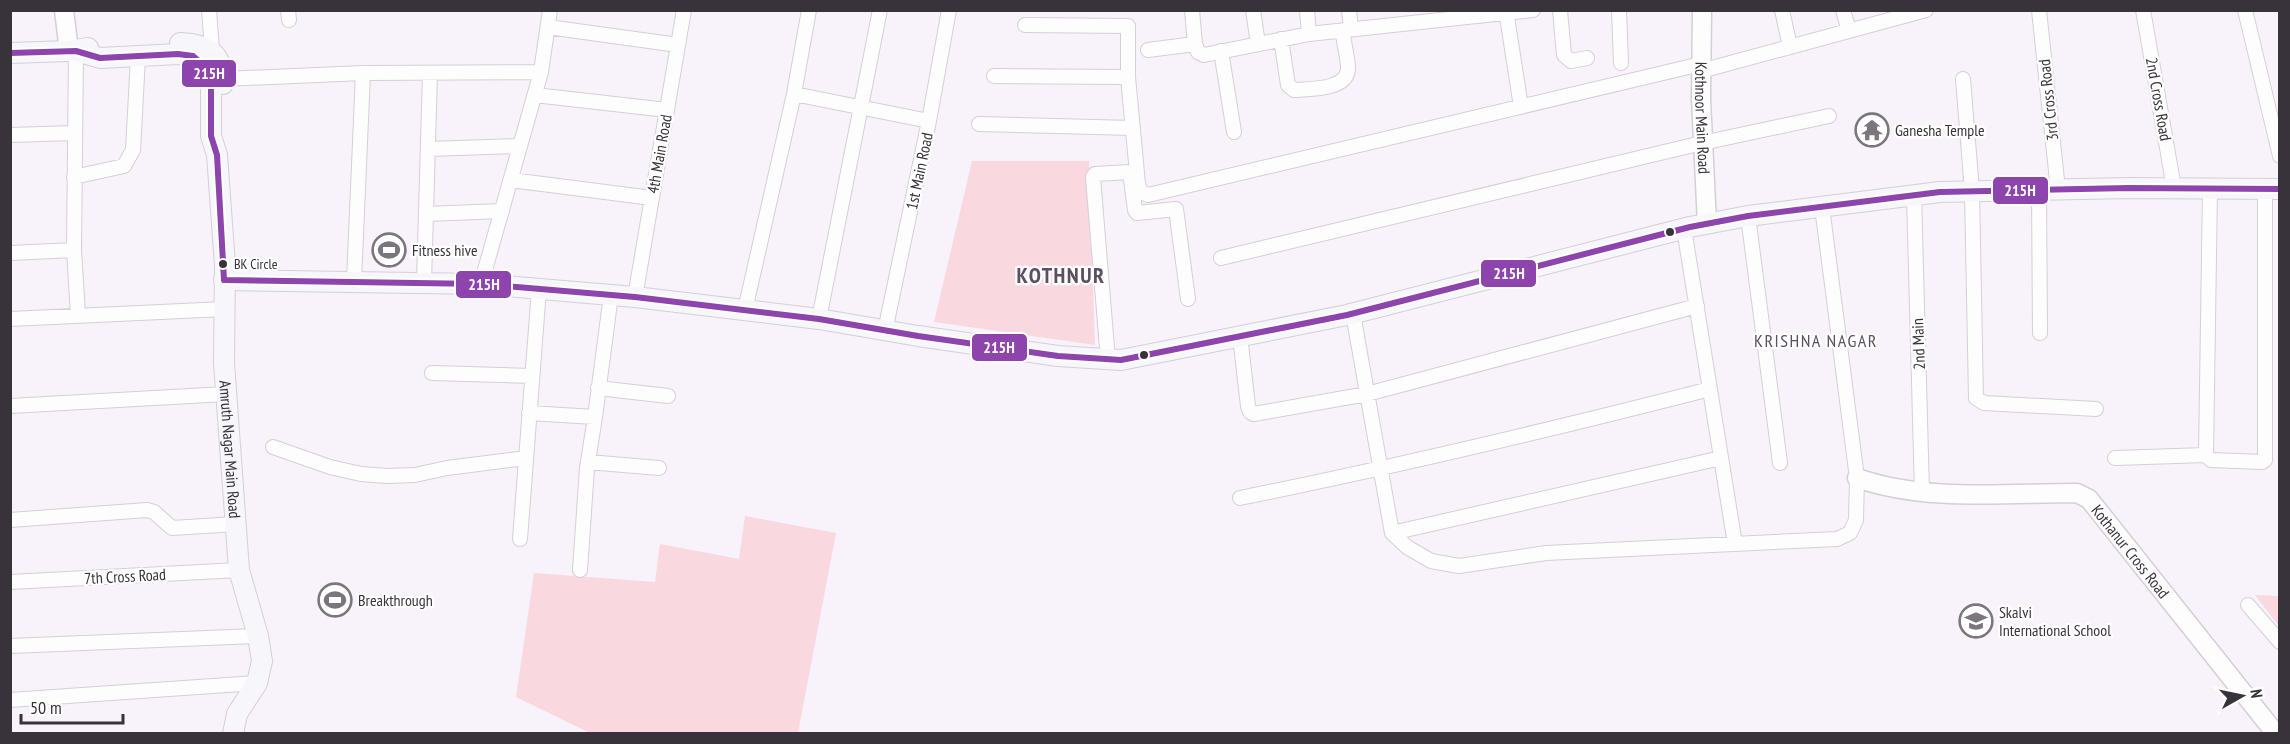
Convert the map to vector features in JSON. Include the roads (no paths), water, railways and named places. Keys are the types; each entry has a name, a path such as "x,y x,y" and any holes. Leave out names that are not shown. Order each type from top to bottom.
{"main road":[{"name":"Amruth Nagar Main Road","path":"10,53 72,51 101,45 177,43 194,44 212,50 222,66 223,80 222,135 217,155"},
{"name":"Amruth Nagar Main Road","path":"72,51 100,58 178,54 193,56 208,70 212,80 211,136 217,155 224,280 226,394 236,524 240,570 258,636 262,660 257,683 237,714 233,734"},
{"path":"224,280 481,284 635,297 819,319 1058,356 1108,360 1141,357 1353,314 1684,229 1748,216 1914,195 1972,191 2174,188 2272,190"}],"street":[{"path":"64,10 72,51 74,250 78,315"},
{"path":"210,10 212,50"},
{"path":"481,284 541,72 550,10"},
{"name":"4th Main Road","path":"635,297 684,10"},
{"path":"745,310 794,94 809,10"},
{"path":"819,319 880,10"},
{"name":"1st Main Road","path":"885,330 929,121 949,10"},
{"path":"1192,10 1195,44 1198,52 1204,55 1309,34 1506,11 1533,10"},
{"path":"1253,10 1258,44"},
{"path":"1307,10 1309,34"},
{"path":"1281,39 1291,88 1294,90 1310,89 1339,83 1345,78 1348,69 1349,10"},
{"path":"1560,10 1564,55 1571,60 1587,58"},
{"path":"1619,10 1621,63"},
{"name":"Kothnoor Main Road","path":"1702,10 1702,144 1707,224"},
{"path":"1782,10 1790,47"},
{"path":"1843,10 1848,31"},
{"path":"1025,26 1128,26 1128,77 1138,184 1141,192 1148,195 1521,107 1790,47 1906,13 1926,10"},
{"name":"3rd Cross Road","path":"2038,10 2049,190 2040,333"},
{"name":"2nd Cross Road","path":"2143,10 2174,188"},
{"path":"2245,10 2280,156"},
{"path":"1506,11 1521,107"},
{"path":"548,27 678,45"},
{"path":"1148,50 1195,44"},
{"path":"1221,51 1233,132"},
{"path":"74,177 124,166 133,150 138,57"},
{"path":"223,80 363,73 541,72"},
{"path":"354,281 363,73"},
{"path":"424,282 430,73"},
{"path":"994,76 1128,77"},
{"path":"1963,79 1972,191 1976,398 1984,403 2096,409"},
{"path":"794,94 929,121"},
{"path":"535,95 667,110"},
{"path":"1221,258 1829,116"},
{"path":"979,124 1133,128"},
{"path":"10,135 74,133"},
{"path":"428,149 520,146"},
{"path":"1108,360 1093,177 1095,174 1130,172 1137,213 1176,209 1188,299"},
{"path":"511,180 652,198"},
{"path":"2210,188 2206,455 2211,460 2262,462 2267,456 2272,190"},
{"name":"2nd Main","path":"1914,195 1922,493"},
{"path":"1353,314 1392,533 1407,547 1431,561 1459,566 1546,553 1837,539 1850,533 1856,520 1857,478 1822,207"},
{"path":"426,214 502,212"},
{"path":"1748,216 1780,463"},
{"path":"1684,229 1735,544"},
{"path":"10,253 74,250"},
{"path":"519,539 539,290"},
{"path":"580,570 588,462 611,295"},
{"path":"1240,336 1248,406 1250,412 1254,414 1367,394 1697,306"},
{"path":"10,319 225,309"},
{"path":"432,373 532,376"},
{"path":"598,388 668,396"},
{"path":"1240,498 1381,470 1710,389"},
{"path":"10,406 226,394"},
{"path":"530,412 595,417"},
{"path":"273,447 330,467 361,474 387,476 415,475 447,468 526,458"},
{"path":"2115,458 2206,455"},
{"path":"1392,533 1721,458"},
{"path":"588,462 659,468"},
{"name":"Kothanur Cross Road","path":"1857,478 1922,493 2077,493 2090,499 2276,734"},
{"path":"10,520 147,510 154,512 172,528 236,524"},
{"name":"7th Cross Road","path":"10,582 240,570"},
{"path":"2248,605 2280,642"},
{"path":"10,646 258,636"},
{"path":"10,699 257,683"}],"place":[{"name":"Ganesha Temple","path":"1872,130"},
{"name":"Fitness hive","path":"389,250"},
{"name":"BK Circle","path":"223,264"},
{"name":"Breakthrough","path":"335,600"},
{"name":"Skalvi International School","path":"1976,621"}],"district":[{"name":"KOTHNUR","path":"1061,275"},
{"name":"KRISHNA NAGAR","path":"1816,340"}]}
